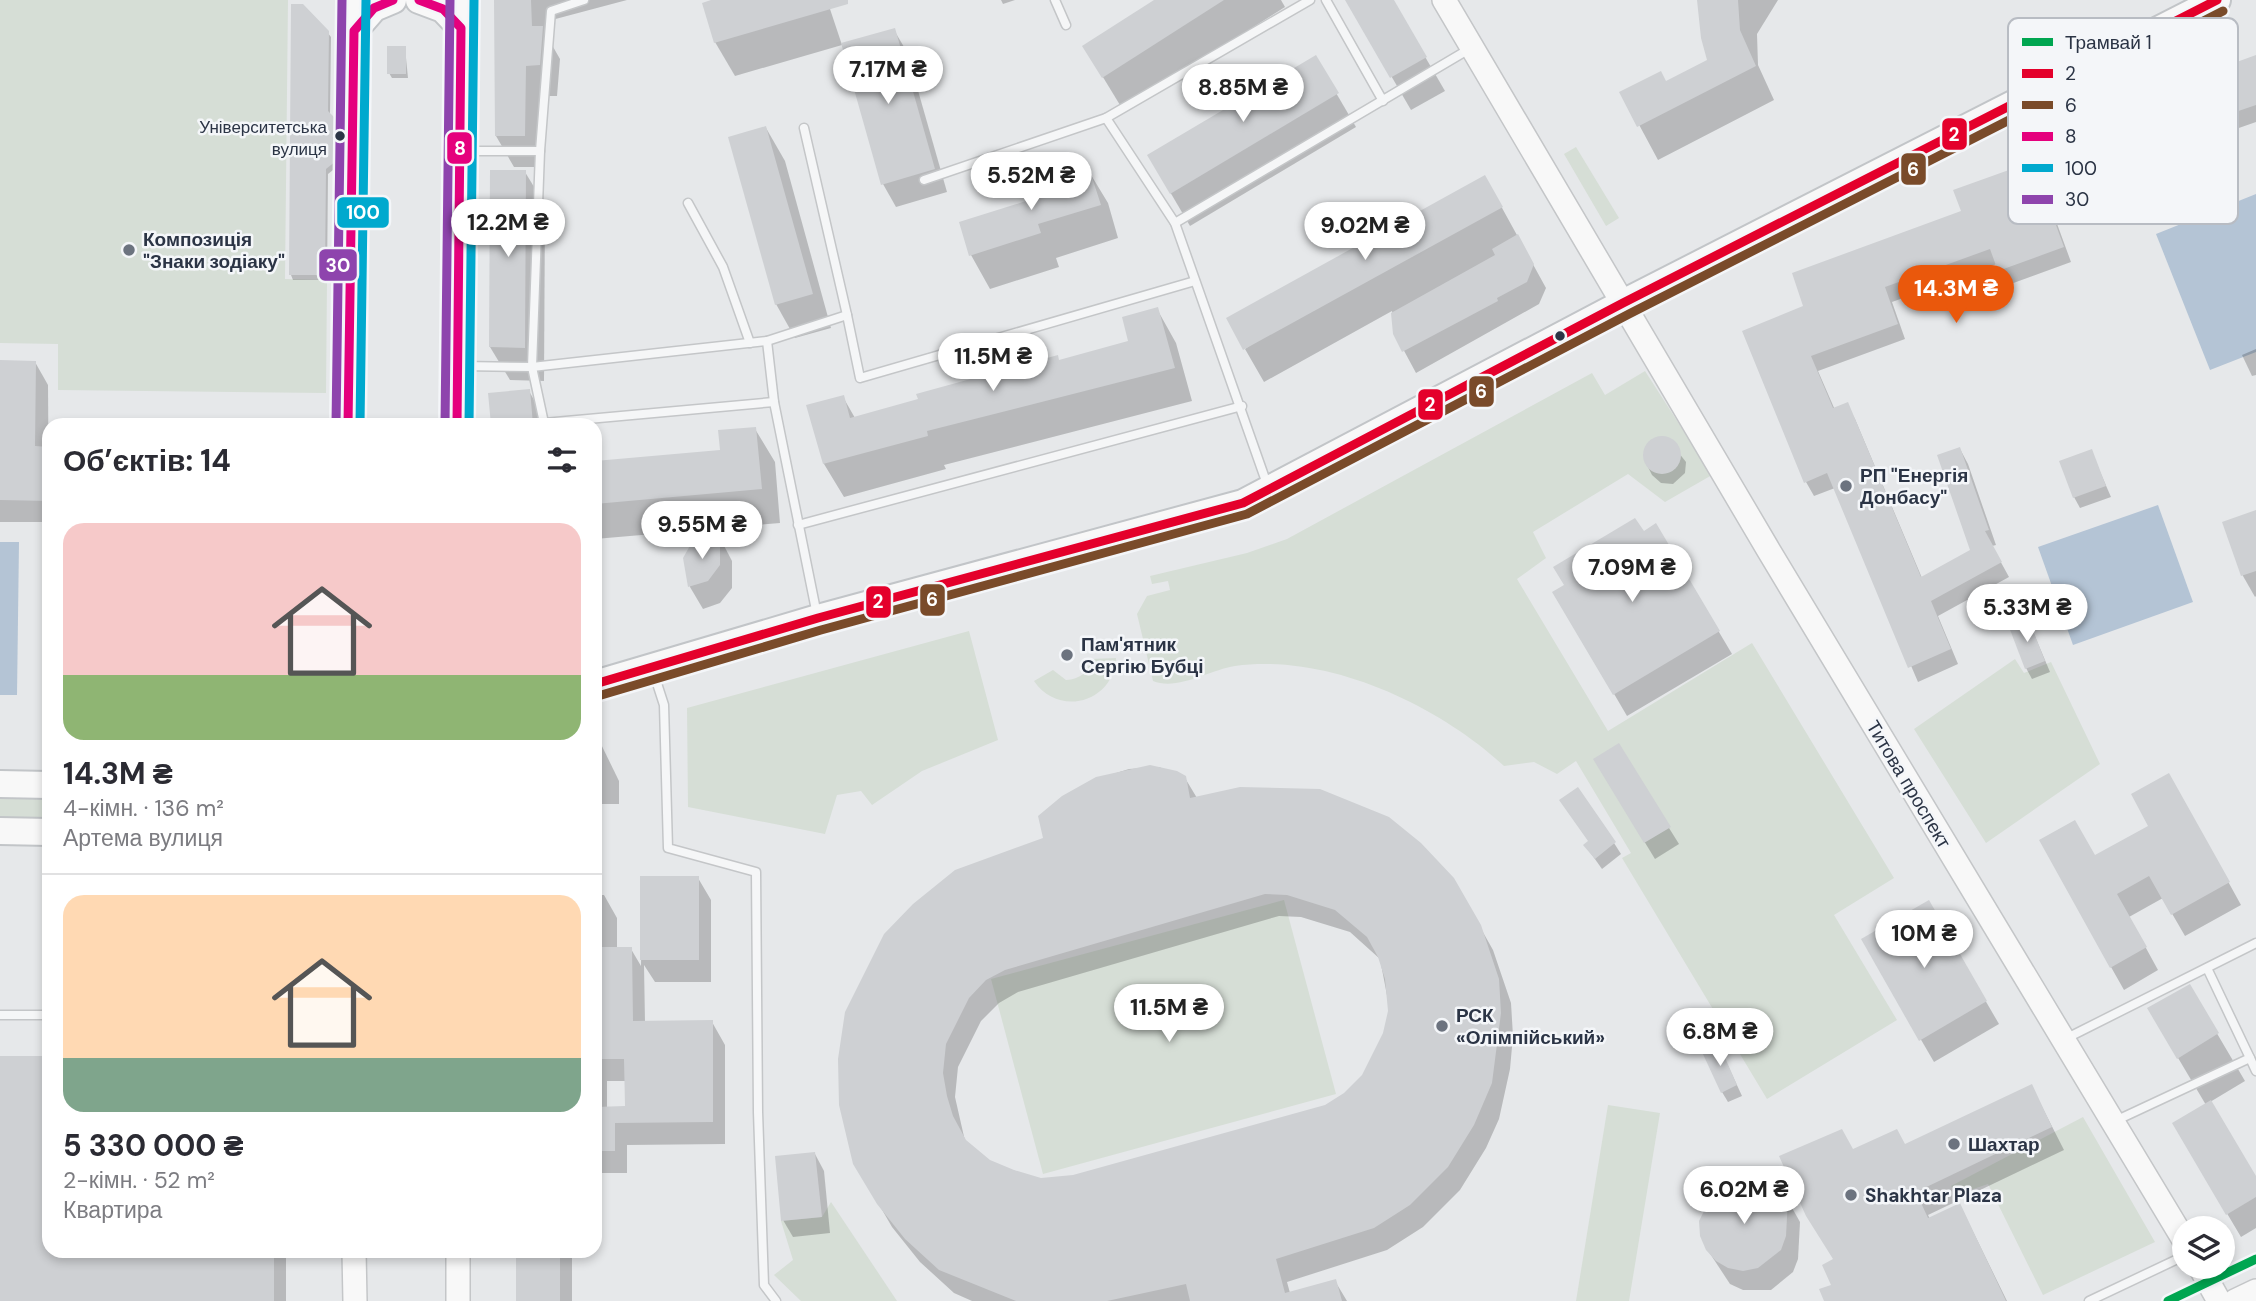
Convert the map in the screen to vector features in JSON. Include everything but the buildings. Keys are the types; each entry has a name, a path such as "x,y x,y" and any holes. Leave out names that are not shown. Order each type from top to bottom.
{"main road":[{"path":"348,418 354,0"},
{"path":"354,31 374,8 393,0"},
{"path":"419,0 443,9 461,28"},
{"path":"457,418 462,0"},
{"path":"2182,18 2217,0"},
{"path":"602,682 818,618 1242,503 1270,491 1623,303 2008,107"},
{"path":"0,784 42,786"},
{"path":"0,831 42,830"}],"street":[{"name":"Титова проспект","path":"1444,0 2172,1220"},
{"path":"354,1258 355,1301"},
{"path":"458,1258 458,1301"},
{"path":"2207,1279 2219,1301"},
{"path":"2235,1301 2256,1291"}],"lane":[{"path":"543,418 532,367 540,151 551,11 584,0"},
{"path":"1055,0 1066,25"},
{"path":"924,180 1106,118 1310,0"},
{"path":"1326,0 1383,101"},
{"path":"1175,223 1471,48"},
{"path":"1106,118 1175,223 1242,405 1270,491"},
{"path":"804,128 860,378 1195,281"},
{"path":"460,151 540,151"},
{"path":"688,203 723,267 750,343"},
{"path":"458,366 532,367 767,341 847,315"},
{"path":"767,341 774,402 818,618"},
{"path":"602,418 774,402"},
{"path":"798,524 1242,405"},
{"path":"652,669 664,705 668,848 756,872 758,1112 764,1285 776,1301"},
{"path":"2063,1041 2256,943"},
{"path":"2207,968 2256,1071"},
{"path":"0,1015 42,1015"},
{"path":"2112,1123 2250,1058"},
{"path":"2089,1301 2172,1262"}],"shaded area":[{"path":"0,0 288,0 285,279 327,280 326,393 58,390 58,344 0,343"},
{"path":"1576,147 1619,218 1606,226 1564,154"},
{"path":"1645,371 1712,475 1665,502 1628,474 1533,532 1546,558 1517,579 1608,731 1752,643 1894,878 1834,915 1897,1020 1767,1099 1622,858 1631,853 1576,761 1557,774 1534,762 1504,766 1447,723 1414,704 1380,688 1307,668 1271,664 1235,666 1183,682 1153,681 1137,614 1147,596 1170,590 1168,581 1152,584 1150,576 1247,553 1287,539 1592,373 1605,395"},
{"path":"969,631 998,740 922,771 872,805 861,791 837,795 825,834 688,807 687,708"},
{"path":"1116,658 1113,673 1106,685 1084,700 1070,702 1057,699 1034,681 1053,670 1066,680 1075,678 1085,672 1091,659"},
{"path":"2015,659 2024,673 2051,662 2100,764 1986,843 1914,729"},
{"path":"0,797 42,798 42,817 0,819"},
{"path":"1284,900 1336,1094 1043,1174 991,979"},
{"path":"1608,1105 1660,1113 1629,1301 1576,1301"},
{"path":"2083,1117 2155,1242 2043,1295 1988,1184 1958,1194 1951,1186"},
{"path":"831,1202 897,1301 801,1301 774,1275 793,1260 781,1221 822,1217"}],"water":[{"path":"2256,194 2256,352 2210,370 2156,234 2181,224 2238,224 2238,201"},
{"path":"2158,505 2193,602 2073,645 2038,547"},
{"path":"0,542 19,542 17,695 0,695"}],"tram line":[{"name":"1","path":"2168,1301 2256,1259"}],"transit line":[{"name":"30","path":"336,418 342,0"},
{"name":"100","path":"360,418 366,0"},
{"name":"8","path":"348,418 354,31 374,8 393,0"},
{"name":"8","path":"419,0 443,9 461,28 457,418"},
{"name":"30","path":"445,418 450,0"},
{"name":"100","path":"469,418 474,0"},
{"name":"2","path":"2182,18 2217,0"},
{"name":"6","path":"2209,18 2223,11"},
{"name":"2","path":"602,682 818,618 1243,503 1623,303 2008,107"},
{"name":"6","path":"602,695 821,630 1247,514 1629,314 2008,121"}],"place":[{"name":"Університетська вулиця","path":"340,136"},
{"name":"Композиція \"Знаки зодіаку\"","path":"129,250"},
{"name":"РП \"Енергія Донбасу\"","path":"1846,486"},
{"name":"Пам'ятник Сергію Бубці","path":"1067,655"},
{"name":"РСК «Олімпійський»","path":"1442,1026"},
{"name":"Шахтар","path":"1954,1144"},
{"name":"Shakhtar Plaza","path":"1851,1195"}]}
